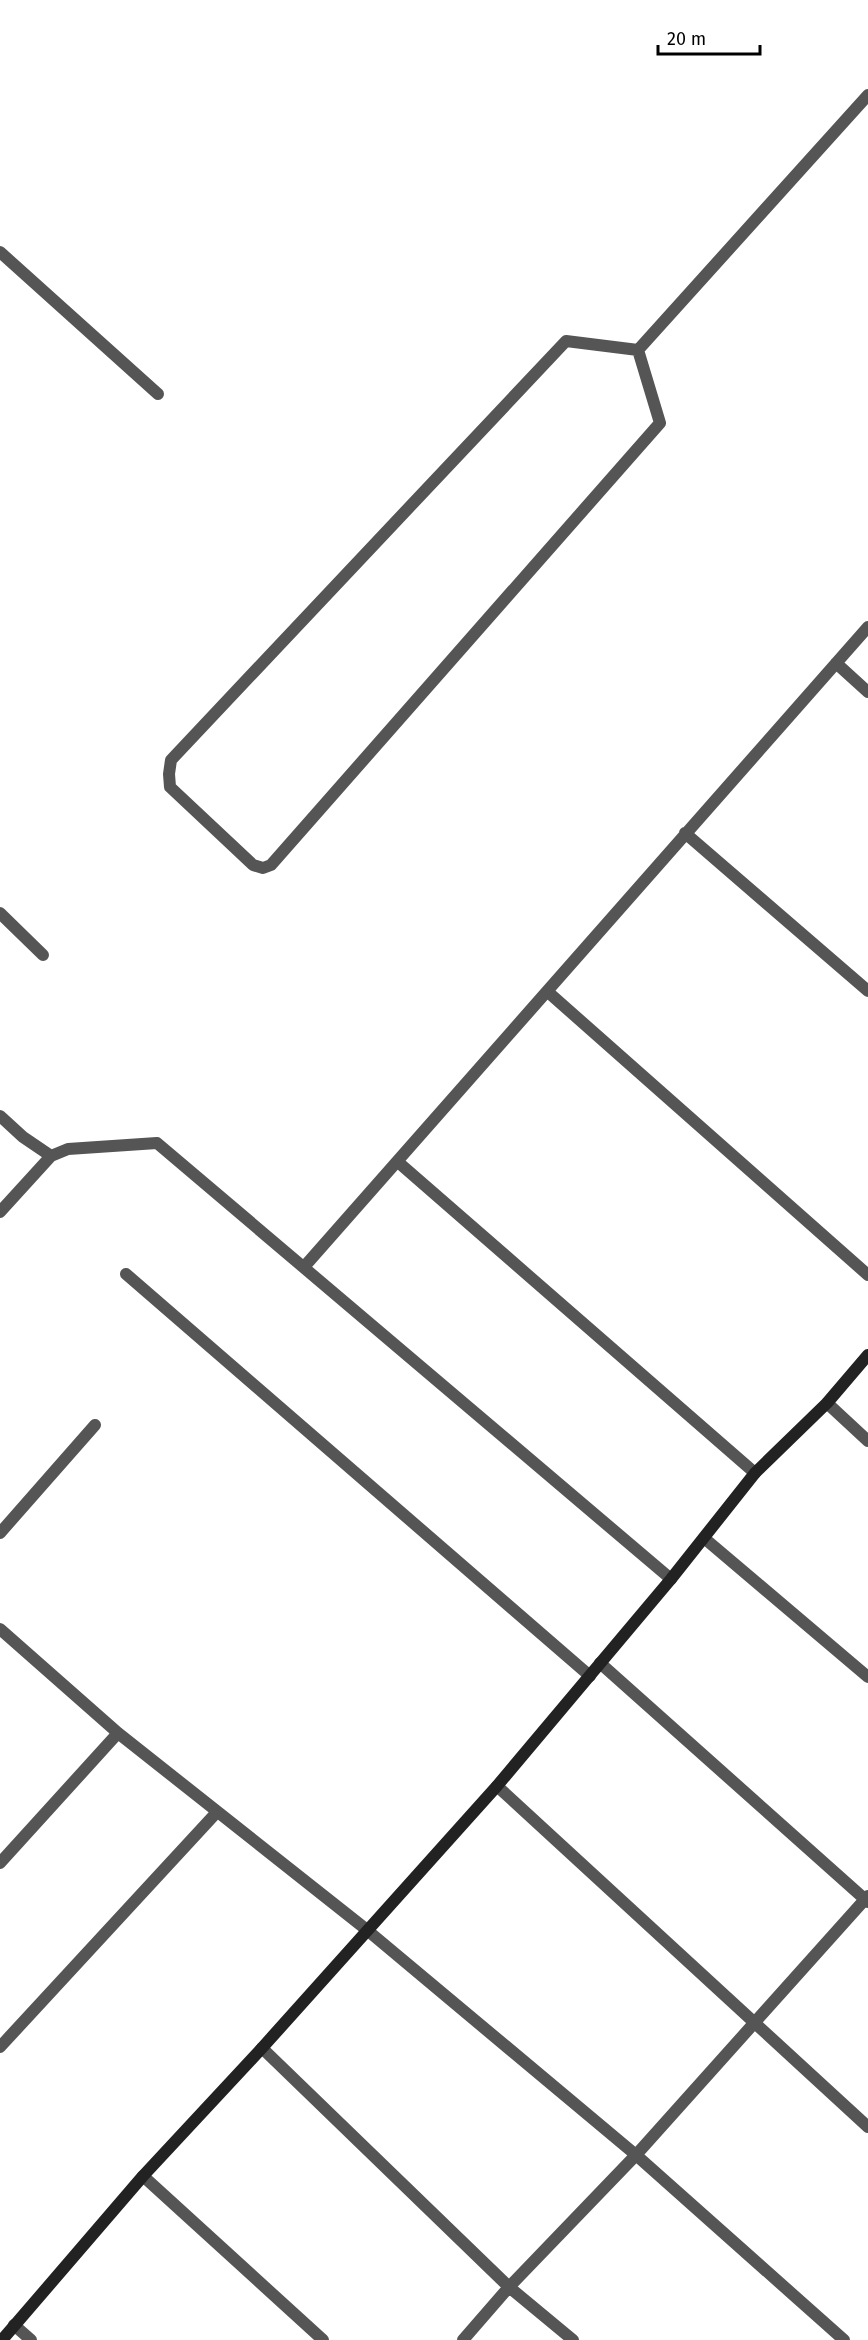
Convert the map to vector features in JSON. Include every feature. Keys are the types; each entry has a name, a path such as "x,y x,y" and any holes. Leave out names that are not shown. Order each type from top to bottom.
{"street":[{"path":"638,350 868,95"},
{"path":"0,252 158,394"},
{"path":"567,341 638,350 660,423 271,865 263,868 253,865 170,787 171,760 567,341"},
{"path":"304,1267 399,1162 685,833 868,627"},
{"path":"836,663 868,692"},
{"path":"685,833 868,991"},
{"path":"0,913 43,954"},
{"path":"548,992 868,1275"},
{"path":"0,1116 23,1137 51,1156"},
{"path":"0,1212 51,1156 68,1149 157,1143 671,1579"},
{"path":"399,1162 755,1473"},
{"path":"126,1274 590,1676"},
{"path":"2,2340 143,2175 262,2048 497,1786 671,1579 755,1473 827,1403 868,1355"},
{"path":"827,1403 868,1441"},
{"path":"0,1533 95,1425"},
{"path":"704,1538 868,1677"},
{"path":"0,1629 118,1733 367,1930 636,2155 844,2340"},
{"path":"463,2340 509,2287 636,2155 867,1899 600,1663"},
{"path":"0,1863 118,1733"},
{"path":"497,1786 868,2127"},
{"path":"0,2047 217,1812"},
{"path":"262,2048 509,2287 573,2340"},
{"path":"143,2175 323,2340"},
{"path":"14,2325 31,2340"}]}
